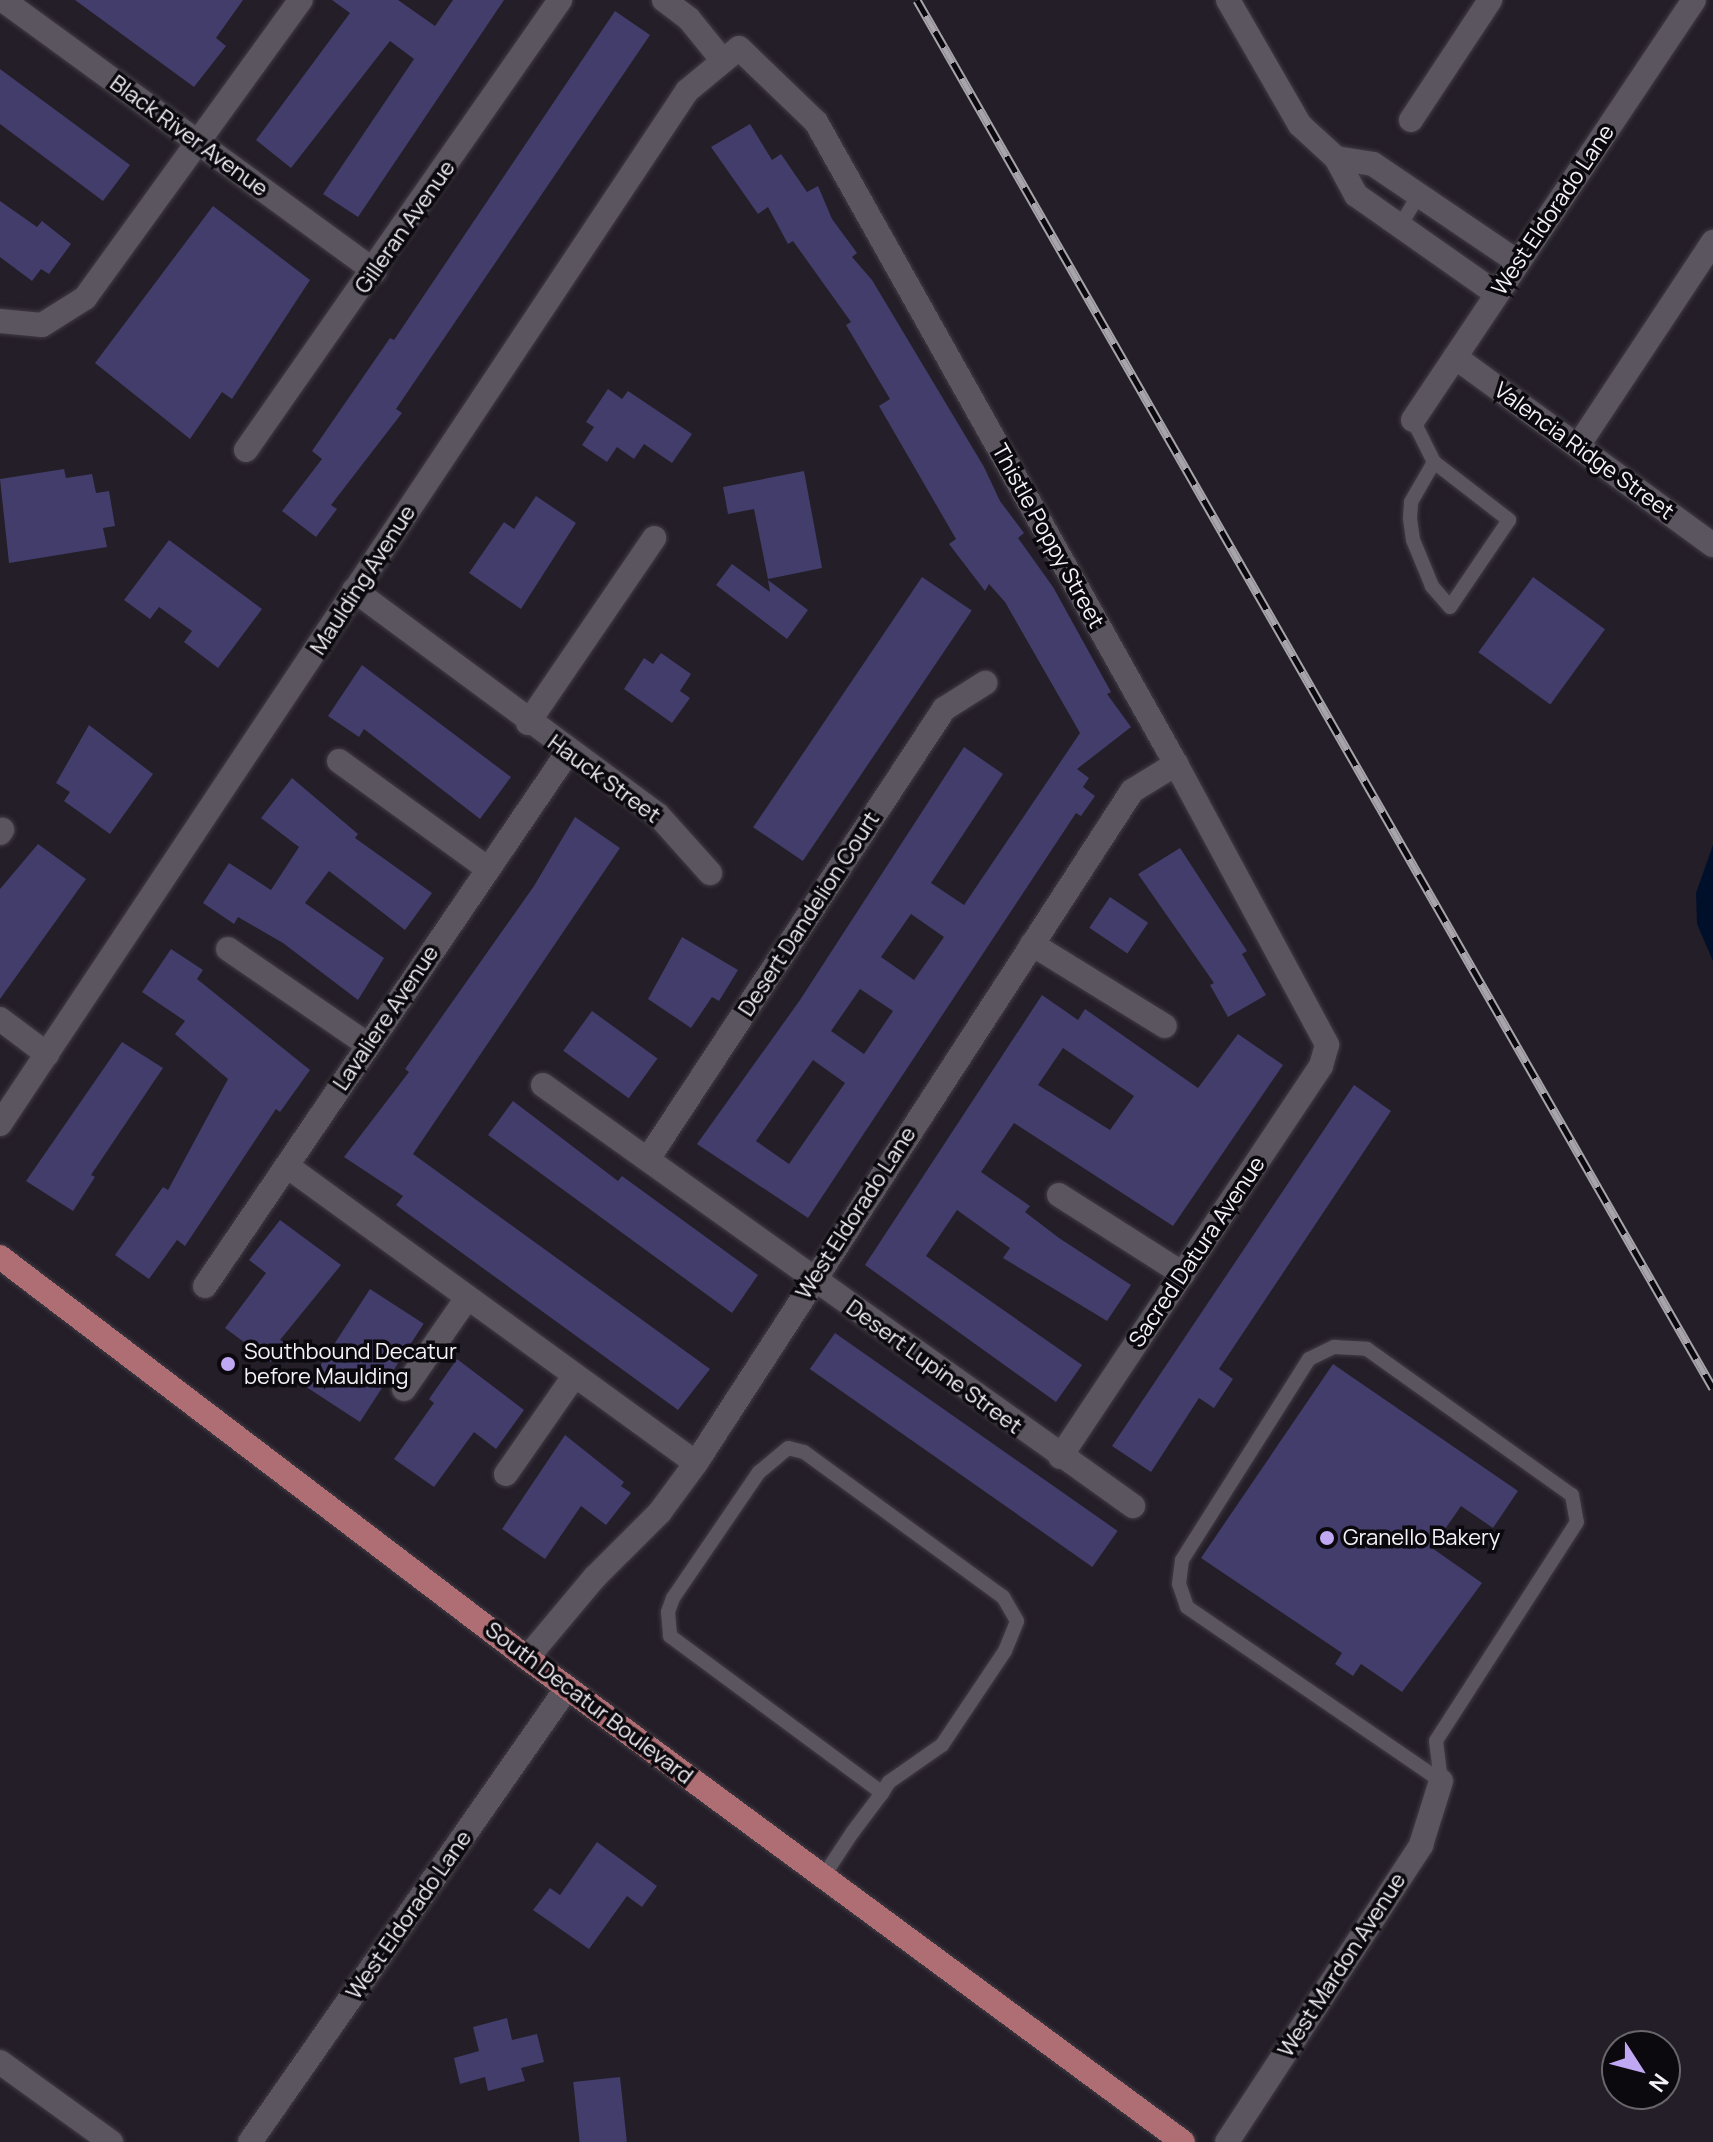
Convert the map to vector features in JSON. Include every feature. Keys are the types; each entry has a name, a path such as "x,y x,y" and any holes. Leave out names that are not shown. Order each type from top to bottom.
{"main road":[{"name":"South Decatur Boulevard","path":"0,1257 567,1688 1183,2142"}],"street":[{"name":"Black River Avenue","path":"3,0 375,271"},
{"path":"0,321 42,325 85,298 301,0"},
{"name":"Gilleran Avenue","path":"246,450 375,271 560,0"},
{"name":"Thistle Poppy Street","path":"664,0 816,122 1176,764 1327,1045"},
{"path":"1228,0 1300,125 1336,158 1356,195 1497,294"},
{"path":"1411,120 1490,0"},
{"name":"West Eldorado Lane","path":"1413,420 1694,0"},
{"name":"Maulding Avenue","path":"0,1124 245,763 354,590 687,91 731,55"},
{"path":"1336,158 1373,164 1518,262"},
{"path":"1578,446 1713,242"},
{"name":"Valencia Ridge Street","path":"1455,357 1713,545"},
{"name":"Hauck Street","path":"528,723 654,538"},
{"name":"Hauck Street","path":"354,590 528,723 658,815 710,873"},
{"name":"Desert Dandelion Court","path":"648,1159 944,709 985,683"},
{"name":"Lavaliere Avenue","path":"205,1286 568,752"},
{"path":"339,761 487,868"},
{"name":"West Eldorado Lane","path":"527,1658 595,1577 660,1512 696,1463 812,1279 1132,791 1176,764"},
{"path":"1032,944 1165,1026"},
{"path":"228,949 368,1045"},
{"path":"0,1019 47,1054"},
{"name":"Sacred Datura Avenue","path":"1060,1457 1321,1066 1327,1045"},
{"name":"Desert Lupine Street","path":"543,1085 1060,1457 1133,1506"},
{"path":"287,1166 696,1463"},
{"path":"1059,1195 1183,1274"},
{"path":"404,1389 467,1298"},
{"path":"506,1474 574,1376"},
{"name":"West Eldorado Lane","path":"250,2142 567,1688"},
{"name":"West Mardon Avenue","path":"1227,2142 1421,1845 1441,1781"},
{"path":"0,2062 111,2142"}],"lane":[{"path":"1400,226 1418,196"},
{"path":"1413,420 1434,462 1509,520 1450,607 1432,586 1410,518 1411,502 1434,462"},
{"path":"1334,1347 1367,1349 1572,1495 1577,1522 1436,1741 1441,1781 1187,1607 1179,1584 1182,1560 1309,1359 1334,1347"},
{"path":"823,1877 882,1793 942,1745 1005,1651 1017,1621 1003,1597 804,1452 788,1448 759,1472 673,1598 668,1612 670,1636 882,1793"}],"water":[{"path":"1713,845 1713,961 1697,924 1696,893"}],"building":[{"path":"75,0 243,0 216,38 226,46 194,87"},
{"path":"332,0 398,0 435,26 453,0 504,0 358,217 323,194 414,59 390,41 291,168 256,140 350,13"},
{"path":"615,11 650,35 396,409 402,413 331,505 337,509 316,537 282,511 322,459 312,451 390,338 394,340"},
{"path":"0,69 130,165 103,201 0,124"},
{"path":"750,124 772,160 781,154 807,192 818,186 832,219 857,253 852,257 872,280 984,467 1000,501 1024,533 1018,538 1053,587 1111,692 1107,694 1131,727 1077,769 1089,778 1083,787 1095,796 1081,816 1076,813 808,1218 697,1144 800,1000 964,747 1003,774 931,883 964,905 1080,733 1005,602 989,584 985,591 949,544 956,539 879,406 890,399 846,325 851,322 793,241 788,244 768,207 758,214 711,147","holes":["911,914 944,937 914,980 881,957","860,989 893,1011 864,1054 831,1031","813,1060 845,1083 789,1164 756,1141"]},
{"path":"0,201 37,227 42,221 71,244 49,274 41,269 32,281 0,257"},
{"path":"213,206 310,280 232,399 222,392 190,439 95,363"},
{"path":"608,389 622,399 628,391 692,434 672,463 644,444 634,459 617,447 607,462 582,445 594,427 586,422"},
{"path":"64,469 66,478 92,474 96,493 109,491 115,526 103,528 107,547 9,563 0,479"},
{"path":"804,471 822,568 768,579 754,509 728,514 723,487"},
{"path":"536,496 576,523 521,609 469,573 504,522 514,529"},
{"path":"169,540 262,609 218,668 184,642 192,631 159,607 150,619 124,600"},
{"path":"732,564 770,592 768,580 808,610 787,639 716,585"},
{"path":"922,577 972,611 803,861 753,827"},
{"path":"1533,577 1605,629 1550,705 1478,652"},
{"path":"661,653 691,674 680,691 690,698 672,723 624,689 644,658 653,664"},
{"path":"362,665 511,777 480,819 364,729 359,737 328,716"},
{"path":"89,725 153,774 110,834 64,801 70,792 56,783"},
{"path":"292,778 358,834 355,838 432,893 405,930 329,871 305,903 384,958 358,1000 283,943 238,917 234,924 203,903 229,863 271,890 299,847 261,818"},
{"path":"575,817 620,848 413,1154 710,1369 678,1410 396,1205 403,1196 344,1157 409,1072 405,1069 534,886"},
{"path":"38,844 86,879 0,999 0,889"},
{"path":"1180,848 1247,951 1242,954 1266,995 1228,1017 1210,985 1214,983 1138,874"},
{"path":"1110,897 1148,923 1127,953 1089,928"},
{"path":"682,937 738,970 719,1001 712,997 691,1028 648,999"},
{"path":"171,949 203,970 197,979 310,1070 280,1112 276,1109 185,1246 177,1240 149,1279 115,1255 163,1187 168,1190 228,1079 175,1034 185,1021 142,992"},
{"path":"1042,995 1078,1020 1085,1009 1198,1088 1238,1034 1283,1065 1173,1226 1014,1123 981,1172 1030,1206 1025,1212 1059,1238 1131,1285 1107,1321 1003,1258 1010,1248 957,1210 926,1256 1082,1365 1056,1402 865,1265","holes":["1063,1048 1134,1096 1110,1130 1038,1085"]},
{"path":"592,1011 658,1059 629,1098 563,1051"},
{"path":"122,1042 163,1068 91,1175 95,1177 73,1211 26,1181"},
{"path":"1354,1085 1391,1111 1219,1369 1233,1379 1214,1408 1199,1398 1151,1472 1112,1446"},
{"path":"513,1101 618,1181 622,1176 758,1275 732,1313 488,1135"},
{"path":"280,1220 341,1265 280,1340 285,1343 271,1362 225,1328 266,1273 249,1260"},
{"path":"370,1289 424,1324 360,1422 306,1387"},
{"path":"835,1333 1118,1531 1092,1567 810,1369"},
{"path":"457,1359 524,1410 496,1449 474,1432 434,1487 394,1459 434,1403 429,1399"},
{"name":"Granello Bakery","path":"1333,1364 1518,1491 1493,1528 1461,1506 1432,1548 1482,1583 1402,1692 1361,1664 1353,1676 1335,1664 1342,1653 1201,1558"},
{"path":"565,1435 624,1482 621,1486 631,1493 606,1525 581,1506 545,1559 502,1529"},
{"path":"597,1842 657,1886 642,1907 627,1896 589,1949 533,1910 550,1888 560,1895"},
{"path":"507,2018 512,2040 537,2034 544,2062 521,2068 525,2081 488,2091 485,2077 460,2084 454,2058 479,2051 473,2027"},
{"path":"620,2077 627,2142 580,2142 573,2082"}],"railway":[{"path":"917,0 1713,1388"}],"place":[{"name":"Southbound Decatur before Maulding","path":"228,1364"},
{"name":"Granello Bakery","path":"1327,1538"}]}
